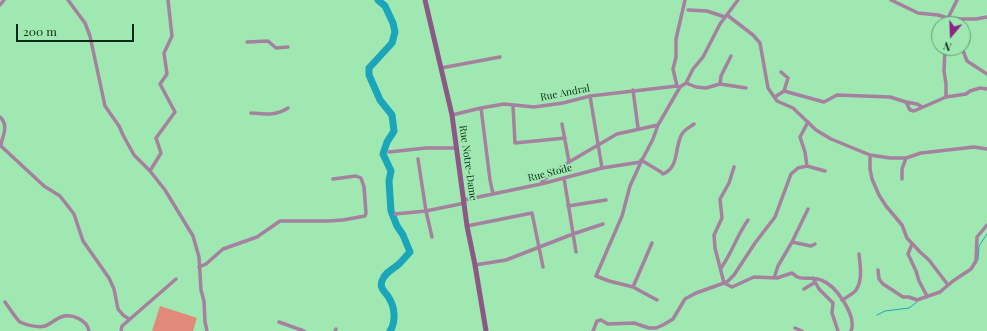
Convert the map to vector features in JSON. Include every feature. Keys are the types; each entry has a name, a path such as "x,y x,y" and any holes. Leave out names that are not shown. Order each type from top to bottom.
{"street":[{"path":"0,5 4,0"},
{"path":"68,0 84,23 90,36 105,106 119,126 122,135 134,154 150,171 174,204 193,236 199,257 207,331"},
{"path":"150,171 161,153 156,138 175,112 160,84 167,74 164,53 172,36 168,0"},
{"name":"Rue Notre-Dame","path":"425,0 452,115 465,202 467,226 486,331"},
{"path":"679,86 673,69 676,57 676,39 686,0"},
{"path":"657,300 633,287 596,276 622,216 630,186 653,139 658,125 679,86 686,83 693,69 703,57 716,31 738,0"},
{"path":"891,0 918,13 942,16"},
{"path":"951,16 957,0"},
{"path":"688,10 707,11 726,16 753,35 760,43 768,88 778,101 793,108 816,130 827,137 870,155 890,158 906,158 921,153 974,147 987,149"},
{"path":"971,19 987,17"},
{"path":"247,42 268,41 276,48 288,47"},
{"path":"441,68 500,56"},
{"path":"720,84 721,76 731,56"},
{"path":"945,56 946,97"},
{"path":"965,56 967,61 987,74"},
{"path":"775,97 784,90 788,78 781,72"},
{"path":"686,83 696,87 706,88 720,84 746,88"},
{"name":"Rue Andral","path":"452,115 504,104 534,107 563,103 590,96 679,86"},
{"path":"906,102 912,111 916,111 946,97 962,95 980,88 987,89"},
{"path":"633,90 638,128"},
{"path":"784,90 824,102 837,96 890,97 922,107"},
{"path":"590,96 602,168"},
{"path":"513,106 516,143 564,138"},
{"path":"251,113 273,114 282,112 288,108"},
{"path":"481,108 493,194"},
{"path":"0,117 5,126 1,144 2,146 44,186 60,196 74,214 83,241 109,278 114,289 118,309 129,319"},
{"path":"807,166 806,156 800,137 808,122"},
{"path":"562,124 569,162"},
{"path":"641,161 663,174 666,172 672,167 677,155 681,135 694,124"},
{"path":"541,184 543,180 569,162 617,134 638,128 658,125"},
{"path":"389,152 426,148 457,148"},
{"path":"870,155 870,169 875,187 886,206 902,225 907,238 929,260 948,285"},
{"path":"902,179 902,169 906,158"},
{"path":"418,159 432,238"},
{"name":"Rue Stode","path":"395,214 426,210 465,202 602,168 641,161"},
{"path":"593,331 597,321 601,320 608,324 634,323 649,328 656,328 673,318 685,299 696,293 728,281 734,275 775,217 791,174 798,168 807,166 825,172"},
{"path":"724,283 715,248 714,235 722,218 720,199 729,183 734,168"},
{"path":"199,267 206,264 224,249 257,237 280,221 328,221 365,216 364,187 361,178 356,176 332,179"},
{"path":"564,178 576,252"},
{"path":"568,206 606,200"},
{"path":"774,278 778,266 792,242 808,209"},
{"path":"467,226 532,213 542,267"},
{"path":"721,268 728,258 741,228 748,220"},
{"path":"475,265 506,260 603,224"},
{"path":"878,270 879,279 883,284 903,297 909,297 917,300 940,292 971,269 976,261 977,238 987,225"},
{"path":"792,242 811,246 814,244"},
{"path":"633,287 652,243"},
{"path":"912,244 908,254 927,296"},
{"path":"842,300 854,292 859,284 859,254"},
{"path":"724,283 732,287 754,277 763,276 774,278 792,273 796,278 813,278 821,280 837,292 842,300 852,318 853,327 851,331"},
{"path":"813,278 814,283 832,303 832,314 838,331"},
{"path":"121,331 120,327 176,280"},
{"path":"804,289 814,283"},
{"path":"5,302 20,322 36,326 44,326 61,317 71,316 82,321 88,326 89,331"},
{"path":"279,322 304,331"},
{"path":"795,328 802,331"}],"shaded area":[{"path":"160,306 197,318 193,331 152,331"}],"waterway":[{"path":"378,0 385,6 393,23 395,32 392,43 369,68 369,75 380,100 392,115 394,131 387,142 383,154 391,171 389,181 391,211 410,252 399,264 387,273 381,284 394,310 394,319 390,331"},
{"path":"978,260 979,246 987,234"},
{"path":"877,315 885,311 909,308 917,302"}]}
